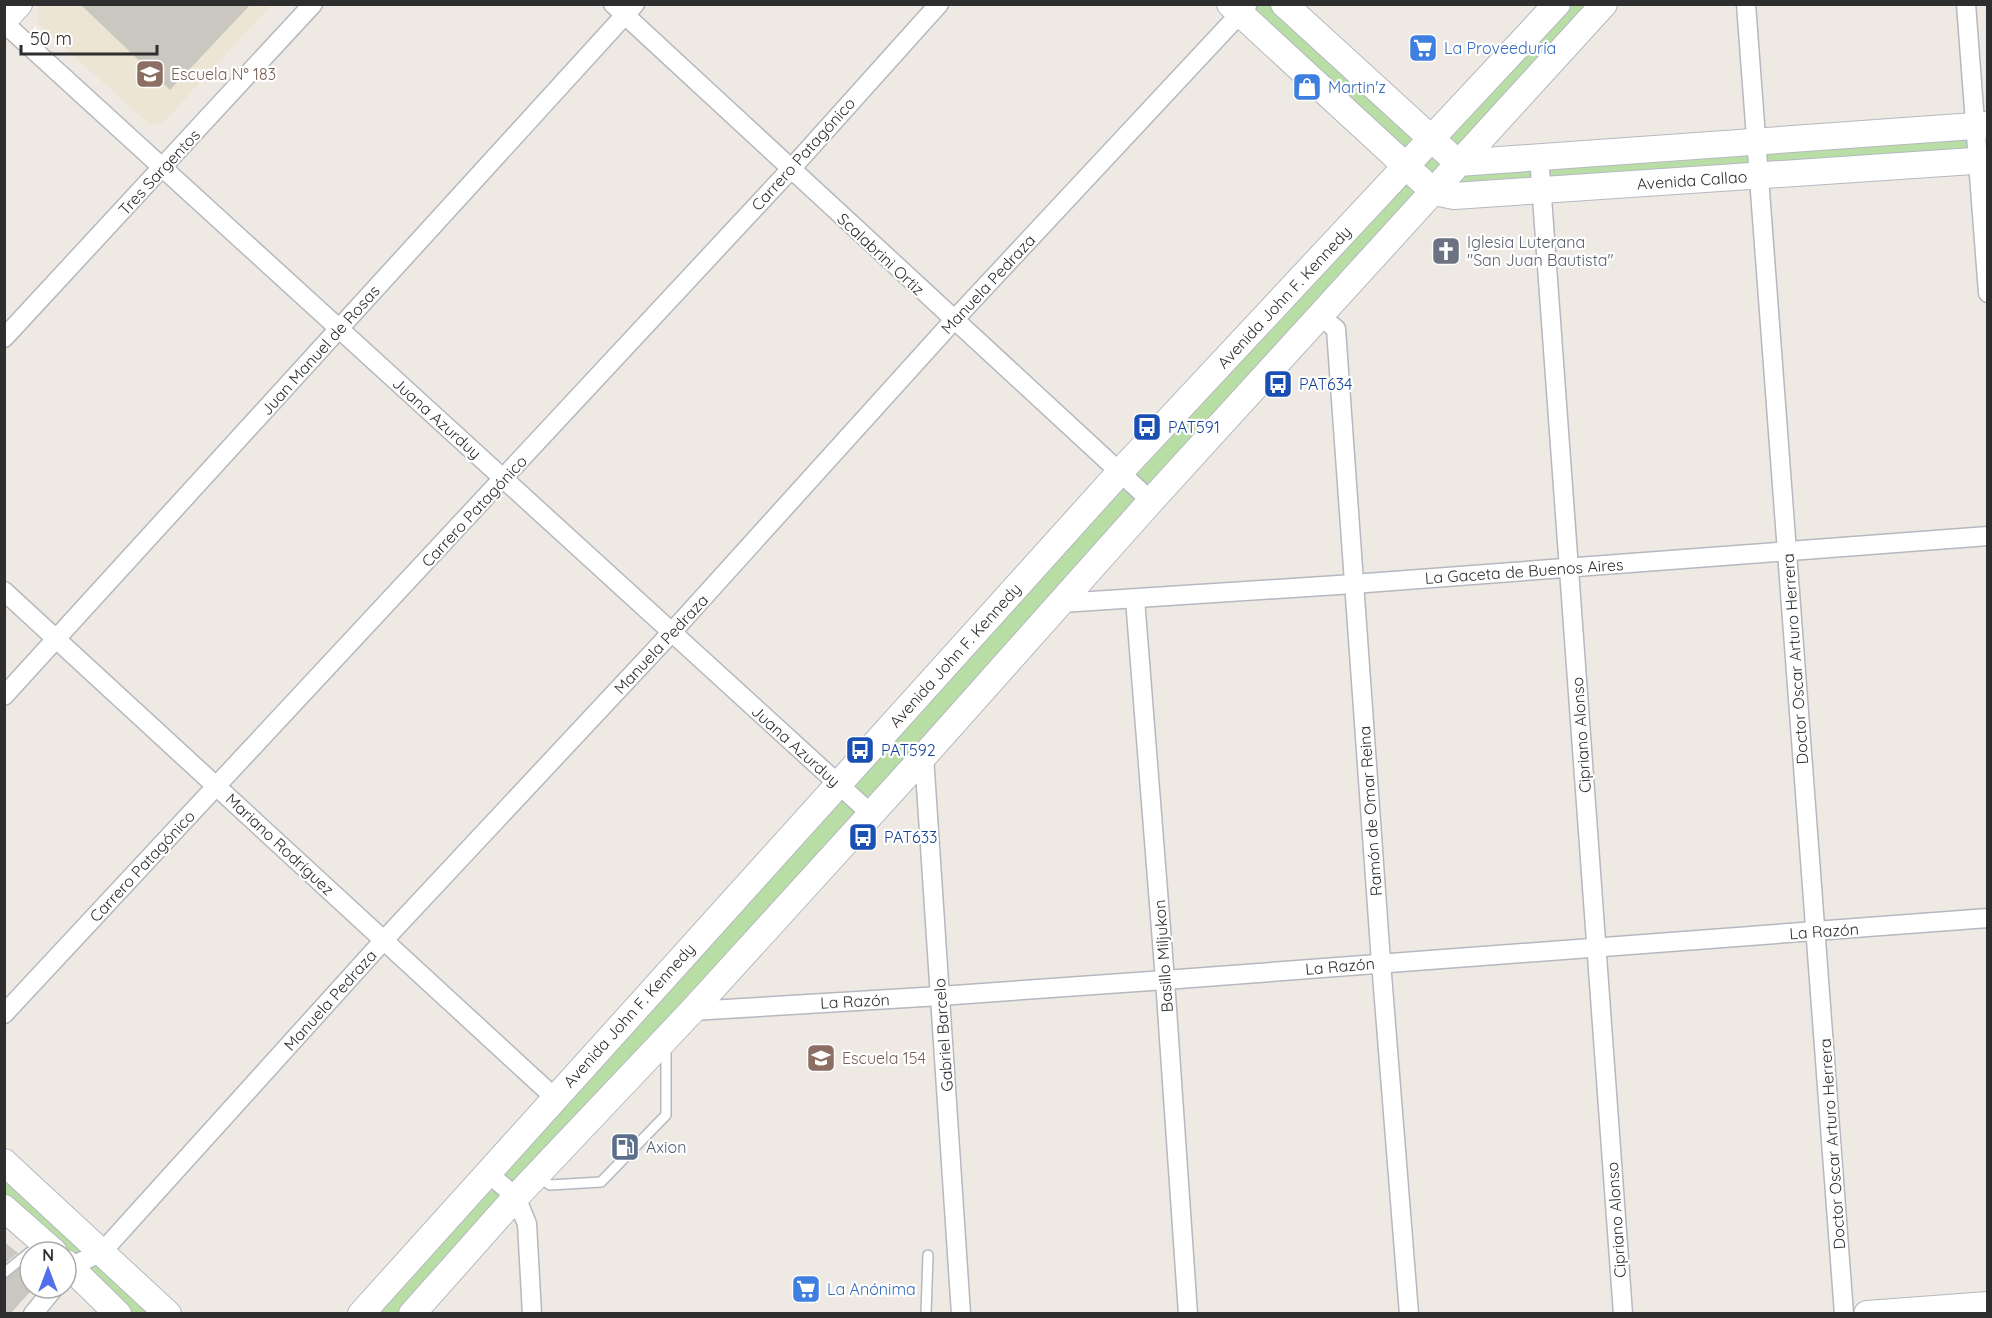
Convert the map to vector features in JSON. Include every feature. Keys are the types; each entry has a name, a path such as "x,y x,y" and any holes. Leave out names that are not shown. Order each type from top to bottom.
{"main road":[{"path":"4,22 19,4"},
{"path":"1284,4 1458,163"},
{"name":"Avenida John F. Kennedy","path":"361,1314 1120,471 1433,140 1557,4"},
{"path":"412,1314 516,1197 692,1011 924,756 1151,501 1604,4"},
{"path":"1239,7 1434,192"},
{"name":"Avenida Callao","path":"1458,163 1982,126"},
{"name":"Avenida Callao","path":"1434,192 1454,196 1982,160"},
{"path":"4,1162 168,1314"},
{"path":"4,1208 39,1240"},
{"path":"78,1276 118,1314"},
{"path":"1867,1314 1988,1305"}],"street":[{"name":"Tres Sargentos","path":"4,338 313,4"},
{"name":"Carrero Patagónico","path":"4,1014 504,479 790,170 939,4"},
{"name":"Doctor Oscar Arturo Herrera","path":"1746,4 1844,1314"},
{"path":"1966,4 1982,126 1988,292"},
{"name":"Manuela Pedraza","path":"78,1257 102,1252 384,940 672,632 1239,7"},
{"name":"Scalabrini Ortiz","path":"625,8 790,170 1151,501"},
{"name":"Juan Manuel de Rosas","path":"4,696 340,329 625,8"},
{"name":"Juana Azurduy","path":"4,22 870,813"},
{"name":"Cipriano Alonso","path":"1539,156 1623,1314"},
{"name":"Ramón de Omar Reina","path":"1320,316 1336,329 1381,962 1409,1314"},
{"name":"La Gaceta de Buenos Aires","path":"1061,603 1353,584 1988,536"},
{"name":"Mariano Rodríguez","path":"4,591 554,1097"},
{"name":"Basillo Miljukon","path":"1135,599 1188,1314"},
{"name":"Gabriel Barcelo","path":"924,756 961,1314"},
{"name":"La Razón","path":"692,1011 1165,980 1988,918"},
{"path":"488,1173 516,1197 527,1224 532,1314"},
{"path":"33,1314 44,1300"}],"lane":[{"path":"536,1176 550,1185 601,1182 666,1115 666,1038"},
{"path":"926,1314 928,1255"},
{"path":"4,1273 18,1262"}],"shaded area":[{"name":"Escuela N° 183","path":"38,5 271,5 163,123 149,124 38,24"}],"green space":[{"path":"1230,5 1284,5 1433,140 1557,5 1604,5 1459,162 1987,125 1987,160 1444,195 412,1313 361,1314 1407,167"},
{"path":"4,1162 168,1313 118,1313 78,1276 78,1240 39,1240 5,1208"}],"building":[{"path":"80,4 251,4 170,90"},
{"path":"4,1242 18,1253 4,1264"},
{"path":"18,1270 18,1300 23,1300 10,1314 4,1314 4,1280"}],"place":[{"name":"La Proveeduría","path":"1423,48"},
{"name":"Escuela N° 183","path":"150,74"},
{"name":"Martin'z","path":"1307,87"},
{"name":"Iglesia Luterana \"San Juan Bautista\"","path":"1446,251"},
{"name":"PAT634","path":"1278,384"},
{"name":"PAT591","path":"1147,427"},
{"name":"PAT592","path":"860,750"},
{"name":"PAT633","path":"863,837"},
{"name":"Escuela 154","path":"821,1058"},
{"name":"Axion","path":"625,1147"},
{"name":"La Anónima","path":"806,1289"}]}
